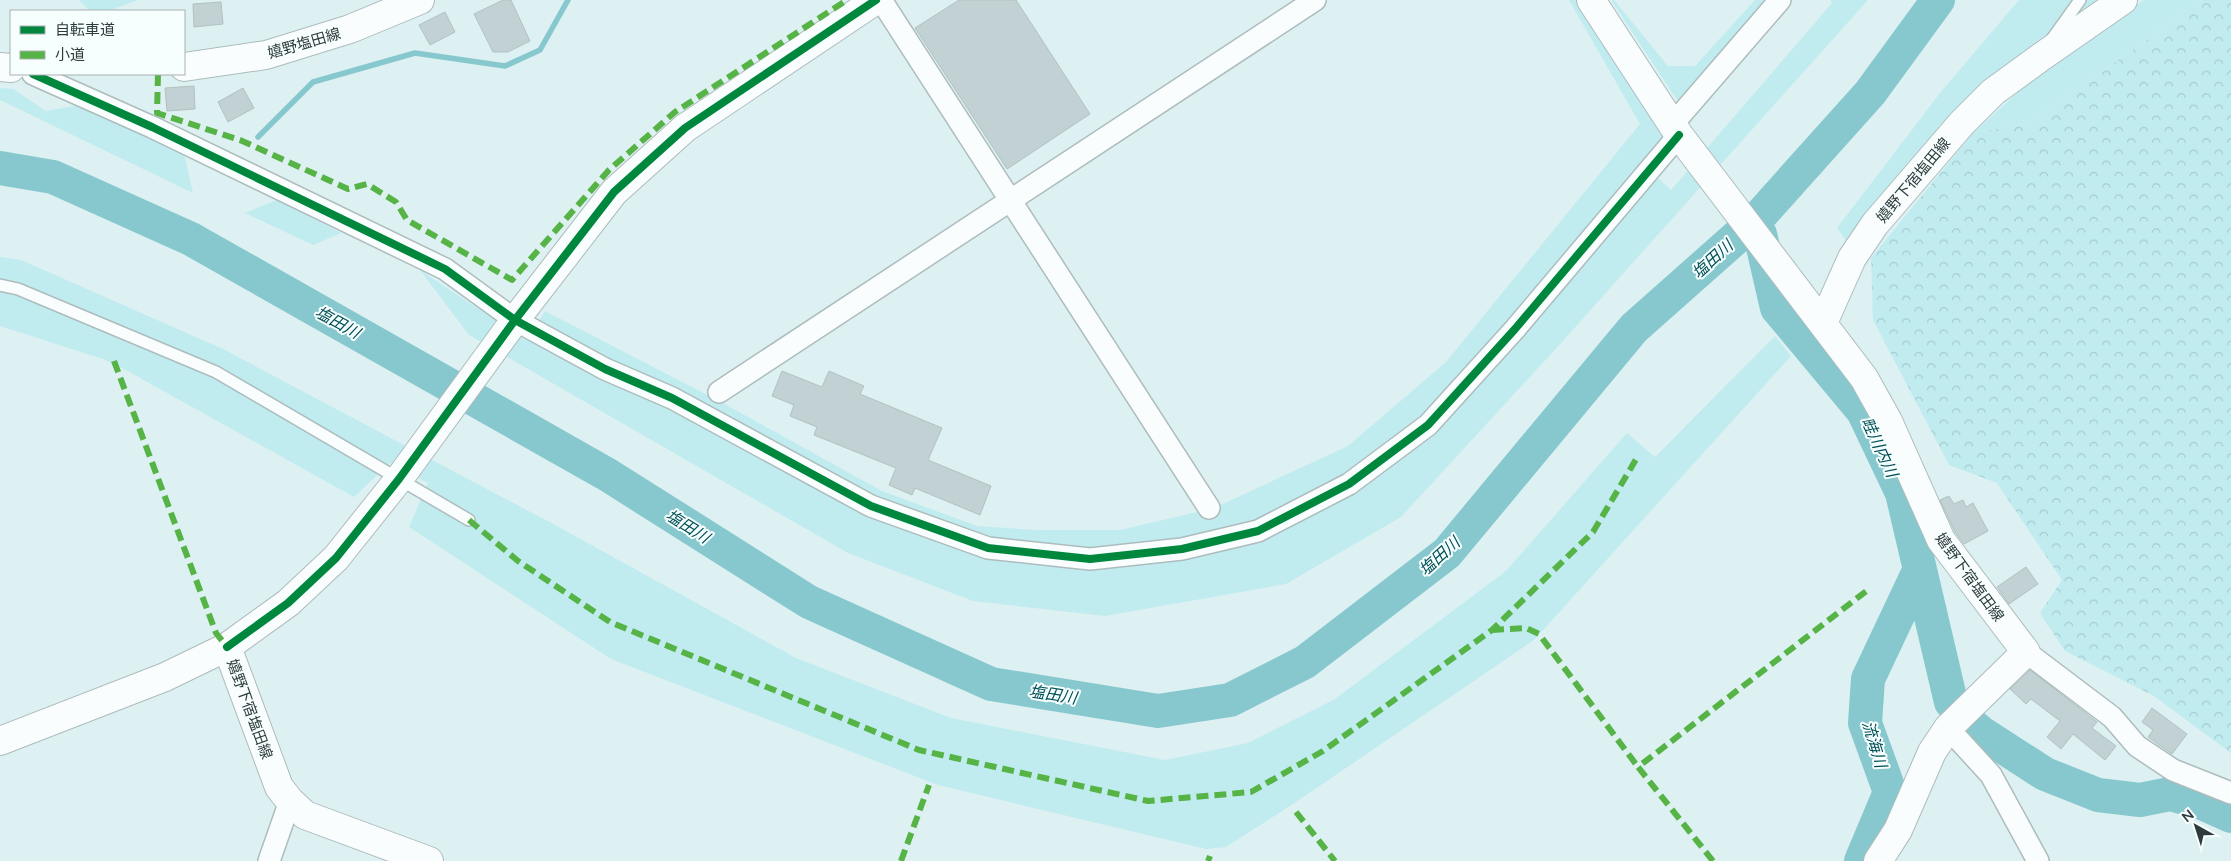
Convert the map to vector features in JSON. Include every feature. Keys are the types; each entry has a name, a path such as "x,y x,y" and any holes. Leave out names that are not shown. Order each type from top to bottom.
{"main road":[{"name":"嬉野塩田線","path":"185,67 266,55 350,29 420,0"},
{"path":"227,647 288,603 336,558 399,479 515,320 614,192 685,128 876,0"},
{"path":"1592,0 1679,135 1823,322"},
{"name":"嬉野下宿塩田線","path":"2026,652 1941,540 1888,421 1864,378 1823,322 1852,258 1875,224 1962,122 1993,92 2123,0"},
{"name":"嬉野下宿塩田線","path":"0,741 165,677 227,647 279,787 290,801 305,815 428,861"},
{"path":"1878,861 1898,830 1932,752 1948,728 2026,652"}],"street":[{"path":"881,0 1209,508"},
{"path":"718,392 1315,0"},
{"path":"35,75 152,127 445,269 515,320 605,369 672,398 871,506 988,548 1090,559 1182,549 1258,531 1349,484 1428,424 1515,329 1679,135 1780,0"},
{"path":"2026,652 2112,717 2138,746 2173,770 2231,793"},
{"path":"1948,728 1991,775 2038,861"},
{"path":"269,861 290,801"}],"lane":[{"path":"2041,57 2070,11 2080,0"},
{"path":"0,285 18,289 216,372 469,520"}],"green space":[{"path":"79,0 138,0 111,10 89,10"},
{"path":"1569,0 1576,0 1666,136 1643,164 1671,190 1832,3 1830,0 1868,0 1561,343 1401,517 1286,584 1105,616 973,601 848,553 469,335 420,270 527,341 545,311 719,401 882,491 977,526 1035,530 1120,530 1214,508 1348,446 1446,362 1640,124"},
{"path":"1611,0 1614,0 1668,66 1695,66 1755,0 1777,0 1700,90 1677,100"},
{"path":"2019,0 2105,0 1850,246 1837,228 1940,93"},
{"path":"2144,0 2202,0 2031,123 1973,133 2047,66"},
{"path":"2202,0 2231,0 2231,753 2154,696 2065,651 2040,613 2062,580 1997,483 1949,465 1873,320 1871,258 1973,133 2031,123"},
{"path":"0,88 13,89 46,111 79,105 184,154 193,193 0,100"},
{"path":"277,200 341,233 313,245 245,213"},
{"path":"0,257 21,260 223,349 555,525 796,658 951,718 1165,760 1248,743 1335,699 1506,571 1627,433 1655,457 1775,336 1791,356 1534,640 1296,802 1226,847 1206,849 938,785 611,659 409,527 428,483 390,463 354,497 124,369 103,359 0,326"}],"building":[{"path":"503,0 511,0 530,41 508,52 493,52 474,14"},
{"path":"959,0 1016,0 1090,114 1007,169 915,28"},
{"path":"221,2 223,24 194,27 193,4"},
{"path":"445,12 455,32 430,45 419,25"},
{"path":"194,86 195,109 167,111 165,88"},
{"path":"243,88 254,108 228,122 218,102"},
{"path":"782,371 822,387 829,371 864,386 860,394 942,428 928,460 991,486 980,515 915,488 912,495 889,485 896,468 814,435 817,427 790,416 794,405 772,396"},
{"path":"1949,496 1954,504 1963,500 1966,507 1973,503 1988,531 1964,544 1955,532 1940,500"},
{"path":"2026,567 2038,584 2009,604 1997,587"},
{"path":"2030,670 2097,722 2092,728 2116,746 2105,760 2073,734 2061,749 2047,737 2060,721 2031,699 2026,704 2010,689"},
{"path":"2152,708 2187,734 2172,754 2148,737 2153,730 2142,722"}],"waterway":[{"path":"258,137 313,82 415,53 505,66 540,50 568,0"},
{"name":"塩田川","path":"0,168 53,177 191,239 608,475 809,602 991,684 1158,711 1230,700 1305,662 1447,553 1634,328 1757,219 1870,93 1938,0"},
{"name":"畦川内川","path":"1760,234 1777,308 1863,411 1902,493 1951,702"},
{"name":"流海川","path":"1861,861 1890,792 1865,723 1868,679 1919,571"},
{"name":"畦川内川","path":"1966,720 1980,732 2045,774 2098,795 2140,800 2170,794 2202,803 2231,816"}],"marked path":[{"path":"158,75 157,113 240,140 348,189 367,184 396,202 407,220 512,280 609,170 675,112 847,0"},
{"path":"114,361 216,633 227,647"},
{"path":"469,520 518,561 610,622 919,750 1148,801 1251,792 1323,751 1492,630 1593,532 1638,456"},
{"path":"1713,861 1638,767 1869,589"},
{"path":"1492,630 1526,628 1539,634 1638,767"},
{"path":"901,861 929,785"},
{"path":"1296,812 1335,861"},
{"path":"1208,861 1210,856"}],"cycle path":[{"path":"227,647 288,603 336,558 399,479 515,320 614,192 685,128 876,0"},
{"path":"35,75 152,127 445,269 515,320 605,369 672,398 871,506 988,548 1090,559 1182,549 1258,531 1349,484 1428,425 1515,329 1679,135"}]}
